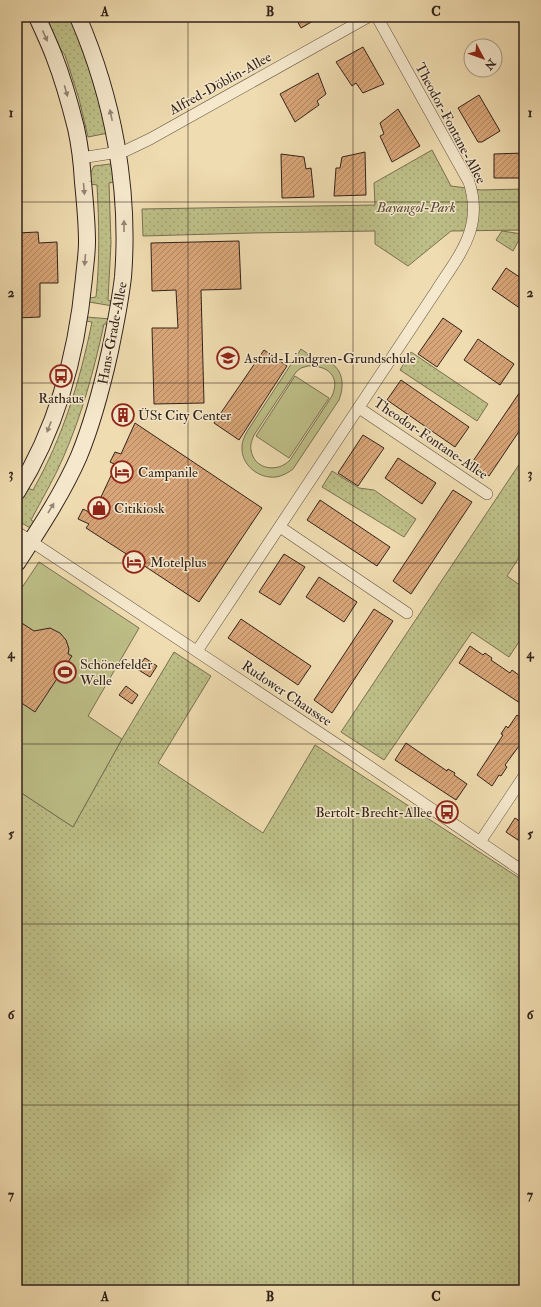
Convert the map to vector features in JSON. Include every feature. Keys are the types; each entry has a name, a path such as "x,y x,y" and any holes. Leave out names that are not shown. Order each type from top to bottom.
{"street":[{"path":"17,492 28,475 63,389 72,356 81,310 87,243 81,158 76,130 54,54 37,17"},
{"name":"Hans-Grade-Allee","path":"17,563 54,503 78,456 94,414 106,370 118,315 123,276 124,225 118,153 105,93 92,49 78,17"},
{"name":"Alfred-Döblin-Allee","path":"81,158 118,153 150,140 368,17"},
{"name":"Theodor-Fontane-Allee","path":"196,652 359,408 463,249 469,237 474,215 473,199 469,182 377,17"},
{"name":"Theodor-Fontane-Allee","path":"359,408 487,494"},
{"path":"280,527 407,613"},
{"name":"Rudower Chaussee","path":"17,532 347,751 524,872"},
{"path":"480,842 524,776"}],"green space":[{"path":"45,17 71,17 81,40 108,133 88,137 79,99 65,55 58,46"},
{"name":"Bayangol-Park","path":"432,150 451,186 481,190 524,189 524,230 451,231 408,266 375,244 375,231 143,236 142,209 375,205 374,183"},
{"path":"110,164 113,166 115,182 109,183 111,243 108,300 114,302 113,306 89,302 90,298 96,297 99,255 97,185 90,184 91,172 94,166"},
{"path":"502,231 522,234 513,251 496,240"},
{"path":"86,317 111,319 111,324 104,324 82,409 70,442 59,466 31,520 36,523 30,528 17,520 17,505 27,488 33,490 44,470 62,429 82,366 92,322 85,321"},
{"path":"301,349 308,354 307,357 325,360 332,363 337,368 342,382 342,390 339,400 293,469 276,477 263,476 252,470 244,460 242,454 243,443 248,430","holes":["315,366 326,370 333,377 335,383 332,396 290,460 279,467 273,468 261,465 253,457 251,450 254,435 296,372 301,368"]},
{"path":"411,352 488,404 477,421 400,370"},
{"path":"295,376 329,398 289,458 256,436"},
{"path":"524,457 524,550 507,576 524,588 524,634 509,657 472,632 384,760 341,732"},
{"path":"332,471 359,488 374,490 416,519 404,537 322,487"},
{"name":"Schönefelder Welle","path":"39,562 139,628 88,716 122,739 73,827 17,790 17,595"},
{"path":"174,652 211,676 158,763 263,833 315,745 524,881 524,1290 17,1290 17,790 73,827 122,739"}],"building":[{"path":"295,17 320,17 301,28"},
{"path":"363,47 384,84 363,93 356,83 352,86 336,62"},
{"path":"318,73 326,94 317,101 319,105 295,122 280,94"},
{"path":"479,95 500,131 482,142 478,142 458,108"},
{"path":"398,109 420,146 392,162 380,136 384,134 380,123"},
{"path":"365,152 366,195 334,196 336,168 340,168 342,157"},
{"path":"524,153 524,178 494,178 494,154"},
{"path":"281,154 304,157 306,169 311,168 314,197 282,198"},
{"path":"38,232 39,243 57,242 58,283 40,283 40,317 17,318 17,233"},
{"path":"239,241 241,289 201,290 204,403 154,404 152,328 178,328 176,290 152,291 151,243"},
{"path":"506,268 524,280 524,311 492,289"},
{"path":"443,318 462,331 437,367 418,354"},
{"path":"478,339 514,364 500,385 464,360"},
{"path":"264,350 287,366 239,440 214,423"},
{"path":"401,380 469,427 455,447 387,400"},
{"path":"524,386 524,424 489,476 471,464"},
{"path":"135,423 262,508 199,602 140,563 134,571 125,565 131,557 86,528 89,524 78,519 83,509 93,514 116,465 110,462 115,452 121,454"},
{"path":"363,435 384,448 358,486 338,473"},
{"path":"398,458 436,483 422,504 385,478"},
{"path":"453,490 472,502 411,594 393,581"},
{"path":"320,500 390,547 377,566 307,520"},
{"path":"284,554 305,567 280,605 259,592"},
{"path":"319,577 357,602 344,622 306,597"},
{"path":"374,609 393,621 332,713 314,700"},
{"path":"241,619 311,666 298,685 228,638"},
{"name":"Schönefelder Welle","path":"17,620 34,631 50,628 60,633 66,640 69,649 68,654 72,656 35,712 17,700"},
{"path":"470,646 483,655 485,653 492,658 491,660 510,673 512,670 520,676 518,678 524,682 524,697 520,703 459,663"},
{"path":"145,658 157,666 150,677 137,669"},
{"path":"126,686 138,695 132,704 119,695"},
{"path":"517,715 524,720 524,741 505,765 507,767 501,776 499,775 492,786 477,775 503,735 501,734 506,726 508,728"},
{"path":"406,743 447,771 448,769 455,773 454,775 467,784 456,800 395,760"},
{"path":"515,818 524,824 524,844 506,832"}],"place":[{"name":"Astrid-Lindgren-Grundschule","path":"228,358"},
{"name":"Rathaus","path":"61,376"},
{"name":"ÜSt City Center","path":"123,415"},
{"name":"Campanile","path":"122,472"},
{"name":"Citikiosk","path":"99,508"},
{"name":"Motelplus","path":"134,562"},
{"name":"Schönefelder Welle","path":"65,672"},
{"name":"Bertolt-Brecht-Allee","path":"447,812"}]}
